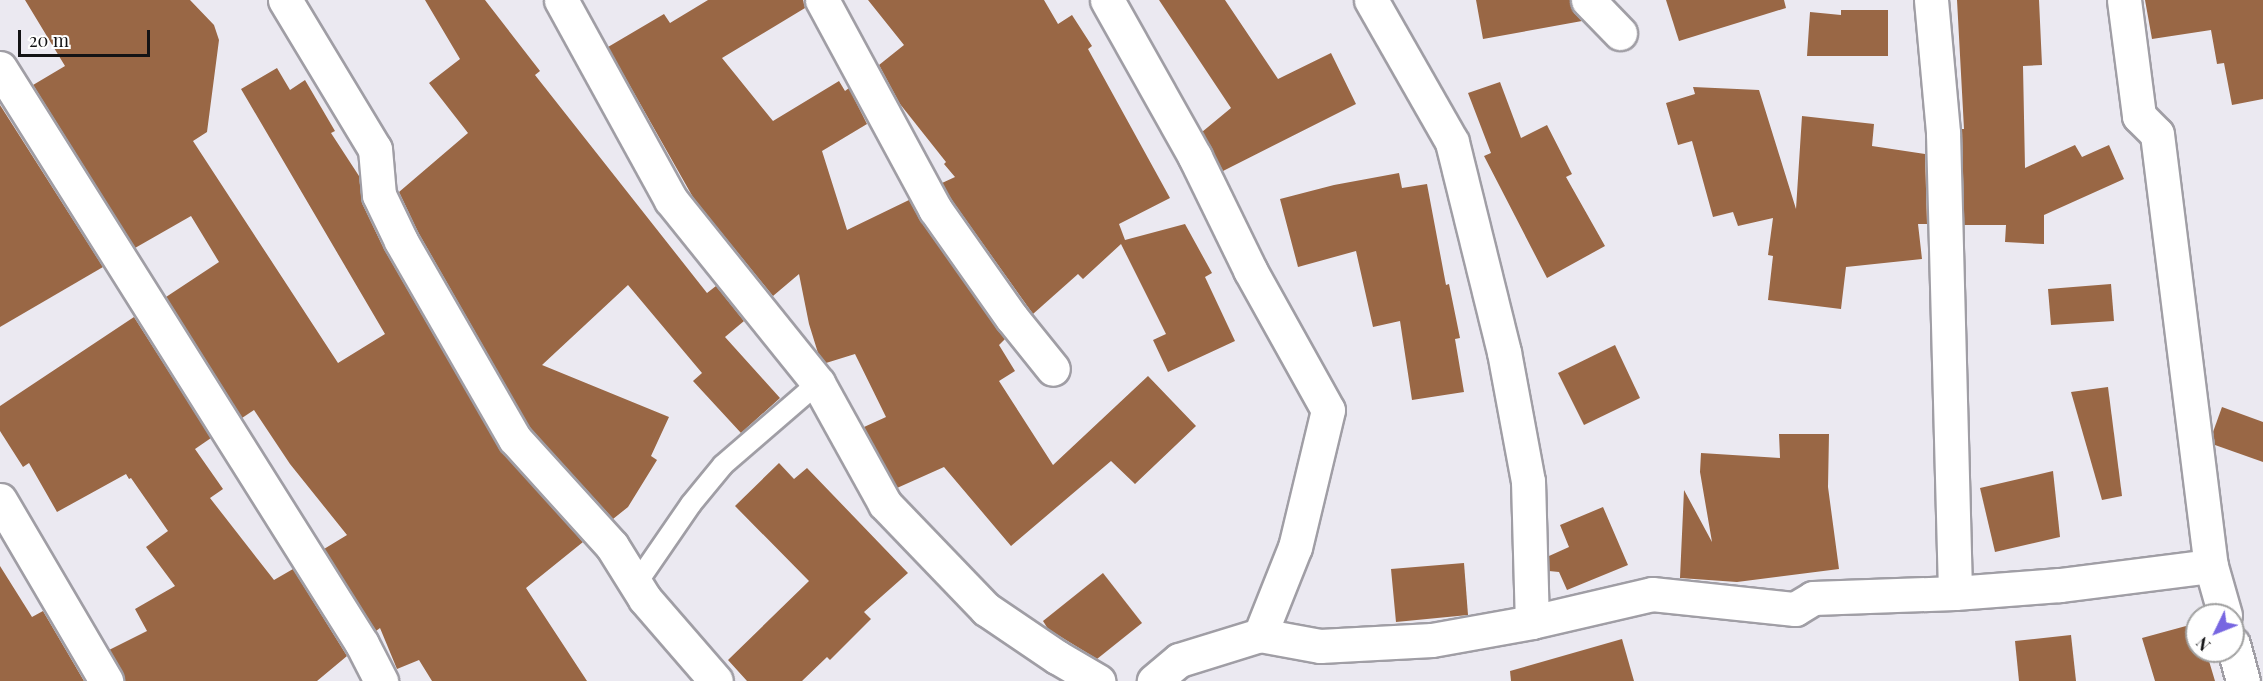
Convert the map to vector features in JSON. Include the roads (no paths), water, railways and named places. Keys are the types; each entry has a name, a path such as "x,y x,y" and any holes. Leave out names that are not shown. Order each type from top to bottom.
{"street":[{"path":"285,0 375,149 379,195 397,232 515,439 612,546 636,584 716,681"},
{"path":"561,0 671,200 818,383 885,504 986,609 1057,657 1098,681"},
{"path":"822,0 935,209 1012,318 1053,369"},
{"path":"1107,0 1195,158 1250,270 1328,410 1295,547 1260,635"},
{"path":"1371,0 1452,142 1504,352 1528,481 1532,622"},
{"path":"1588,0 1620,33"},
{"path":"1931,0 1943,133 1955,593"},
{"path":"2124,0 2139,116 2157,134 2211,566 2222,603"},
{"path":"0,68 362,644 381,681"},
{"path":"0,500 106,681"},
{"path":"1154,681 1179,660 1260,635 1320,646 1432,640 1532,622 1652,594 1795,609 1813,598 1955,593 2060,585 2211,566"},
{"path":"2238,663 2243,681"}],"lane":[{"path":"636,584 691,504 723,465 818,383"}]}
